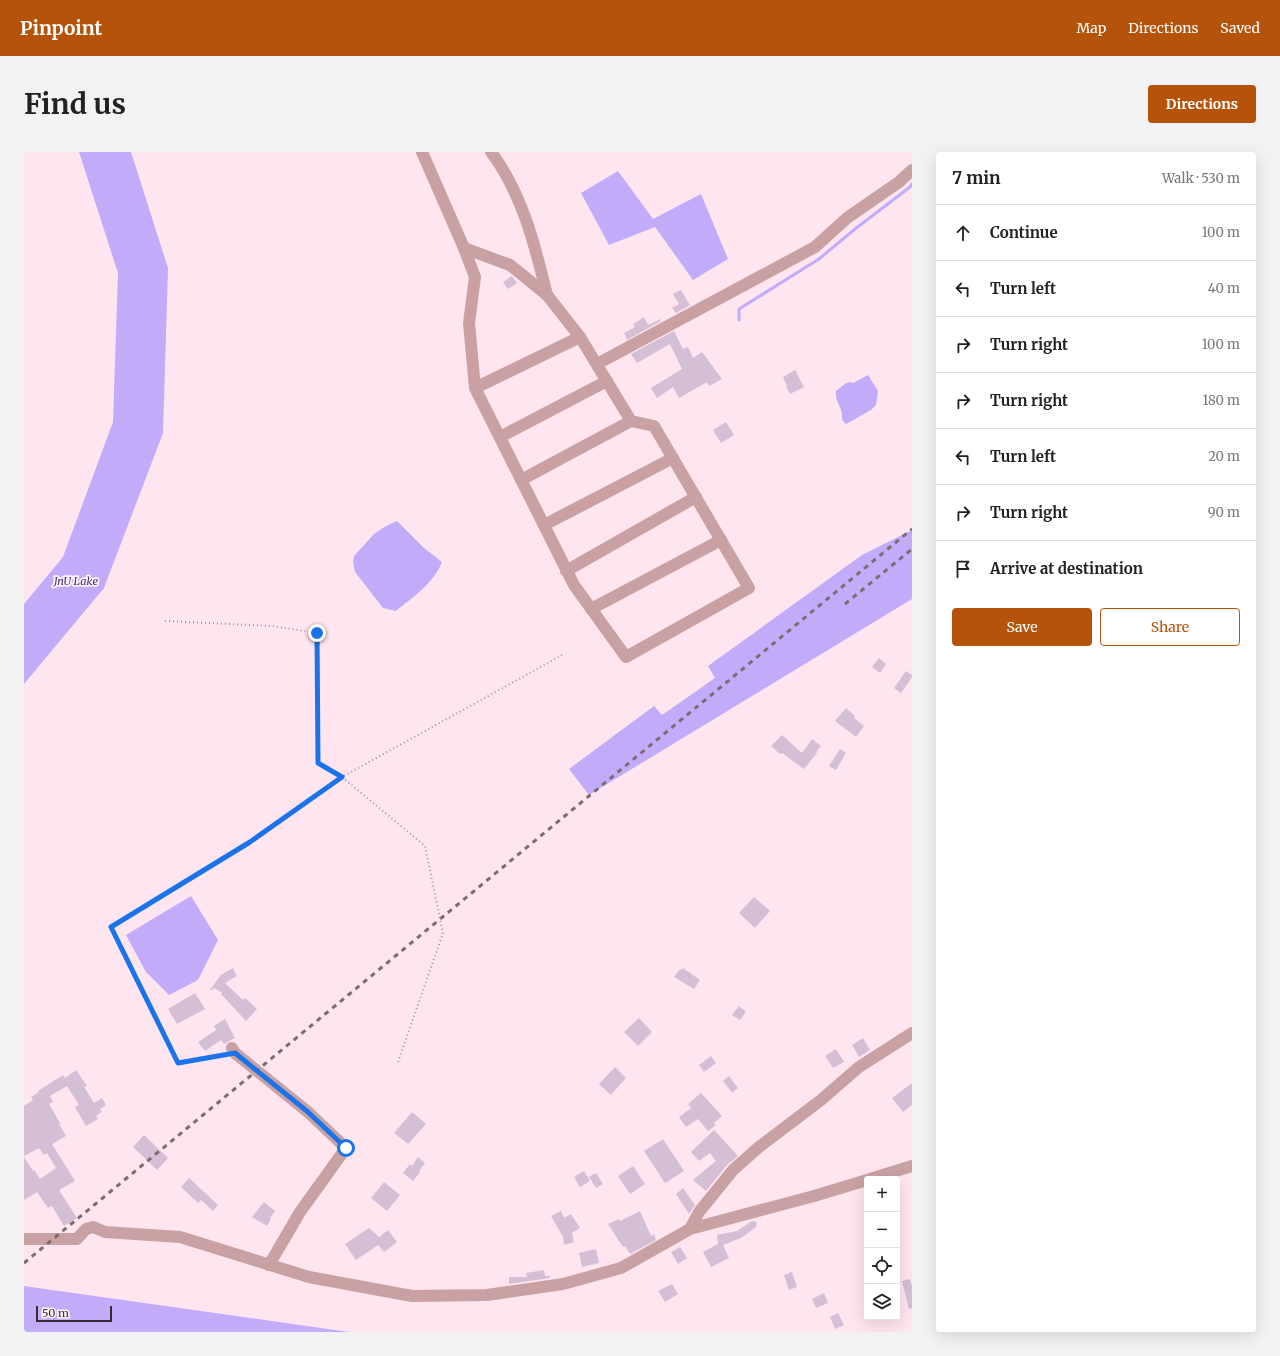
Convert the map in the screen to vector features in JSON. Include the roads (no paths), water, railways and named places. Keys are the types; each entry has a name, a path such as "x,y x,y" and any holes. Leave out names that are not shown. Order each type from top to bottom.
{"street":[{"path":"422,152 475,277 469,324 475,388 500,437 521,480 544,525 566,571 574,586 626,657 749,588 654,426 631,421 521,480"},
{"path":"491,152 500,164 516,194 535,247 547,294"},
{"path":"597,364 815,247 848,218 899,182 912,170"},
{"path":"464,248 510,265 547,294 580,337 631,421"},
{"path":"475,388 580,337"},
{"path":"500,437 607,381"},
{"path":"544,525 673,458"},
{"path":"566,571 696,497"},
{"path":"591,609 721,540"},
{"path":"690,1229 699,1212 733,1170 743,1161 821,1100 859,1067 912,1033"},
{"path":"233,1050 308,1112 346,1148 300,1212 269,1265"},
{"path":"880,1176 912,1166"},
{"path":"24,1240 77,1239 86,1229 93,1226 105,1232 180,1237 309,1277 412,1296 487,1295 563,1284 621,1268 690,1229 814,1196 864,1181"}],"water":[{"name":"JnU Lake","path":"79,152 131,152 168,268 163,433 104,588 24,684 24,604 63,557 113,422 118,273"},
{"path":"618,171 653,219 701,194 728,259 693,280 655,227 609,245 581,193"},
{"path":"868,375 878,391 876,405 871,410 846,424 842,420 842,412 837,399 836,391 849,382 853,383"},
{"path":"397,521 424,548 442,562 434,577 416,595 396,611 383,608 355,572 353,562 354,556 374,534"},
{"path":"912,530 912,599 589,795 569,769 654,706 662,715 715,678 708,666 862,555"},
{"path":"191,896 218,940 198,980 169,995 146,972 126,935"},
{"path":"24,1286 349,1332 24,1332"}],"waterway":[{"path":"739,320 739,309 819,259 912,184"}],"railway":[{"path":"24,1263 912,529"},
{"path":"845,604 912,549"}]}
